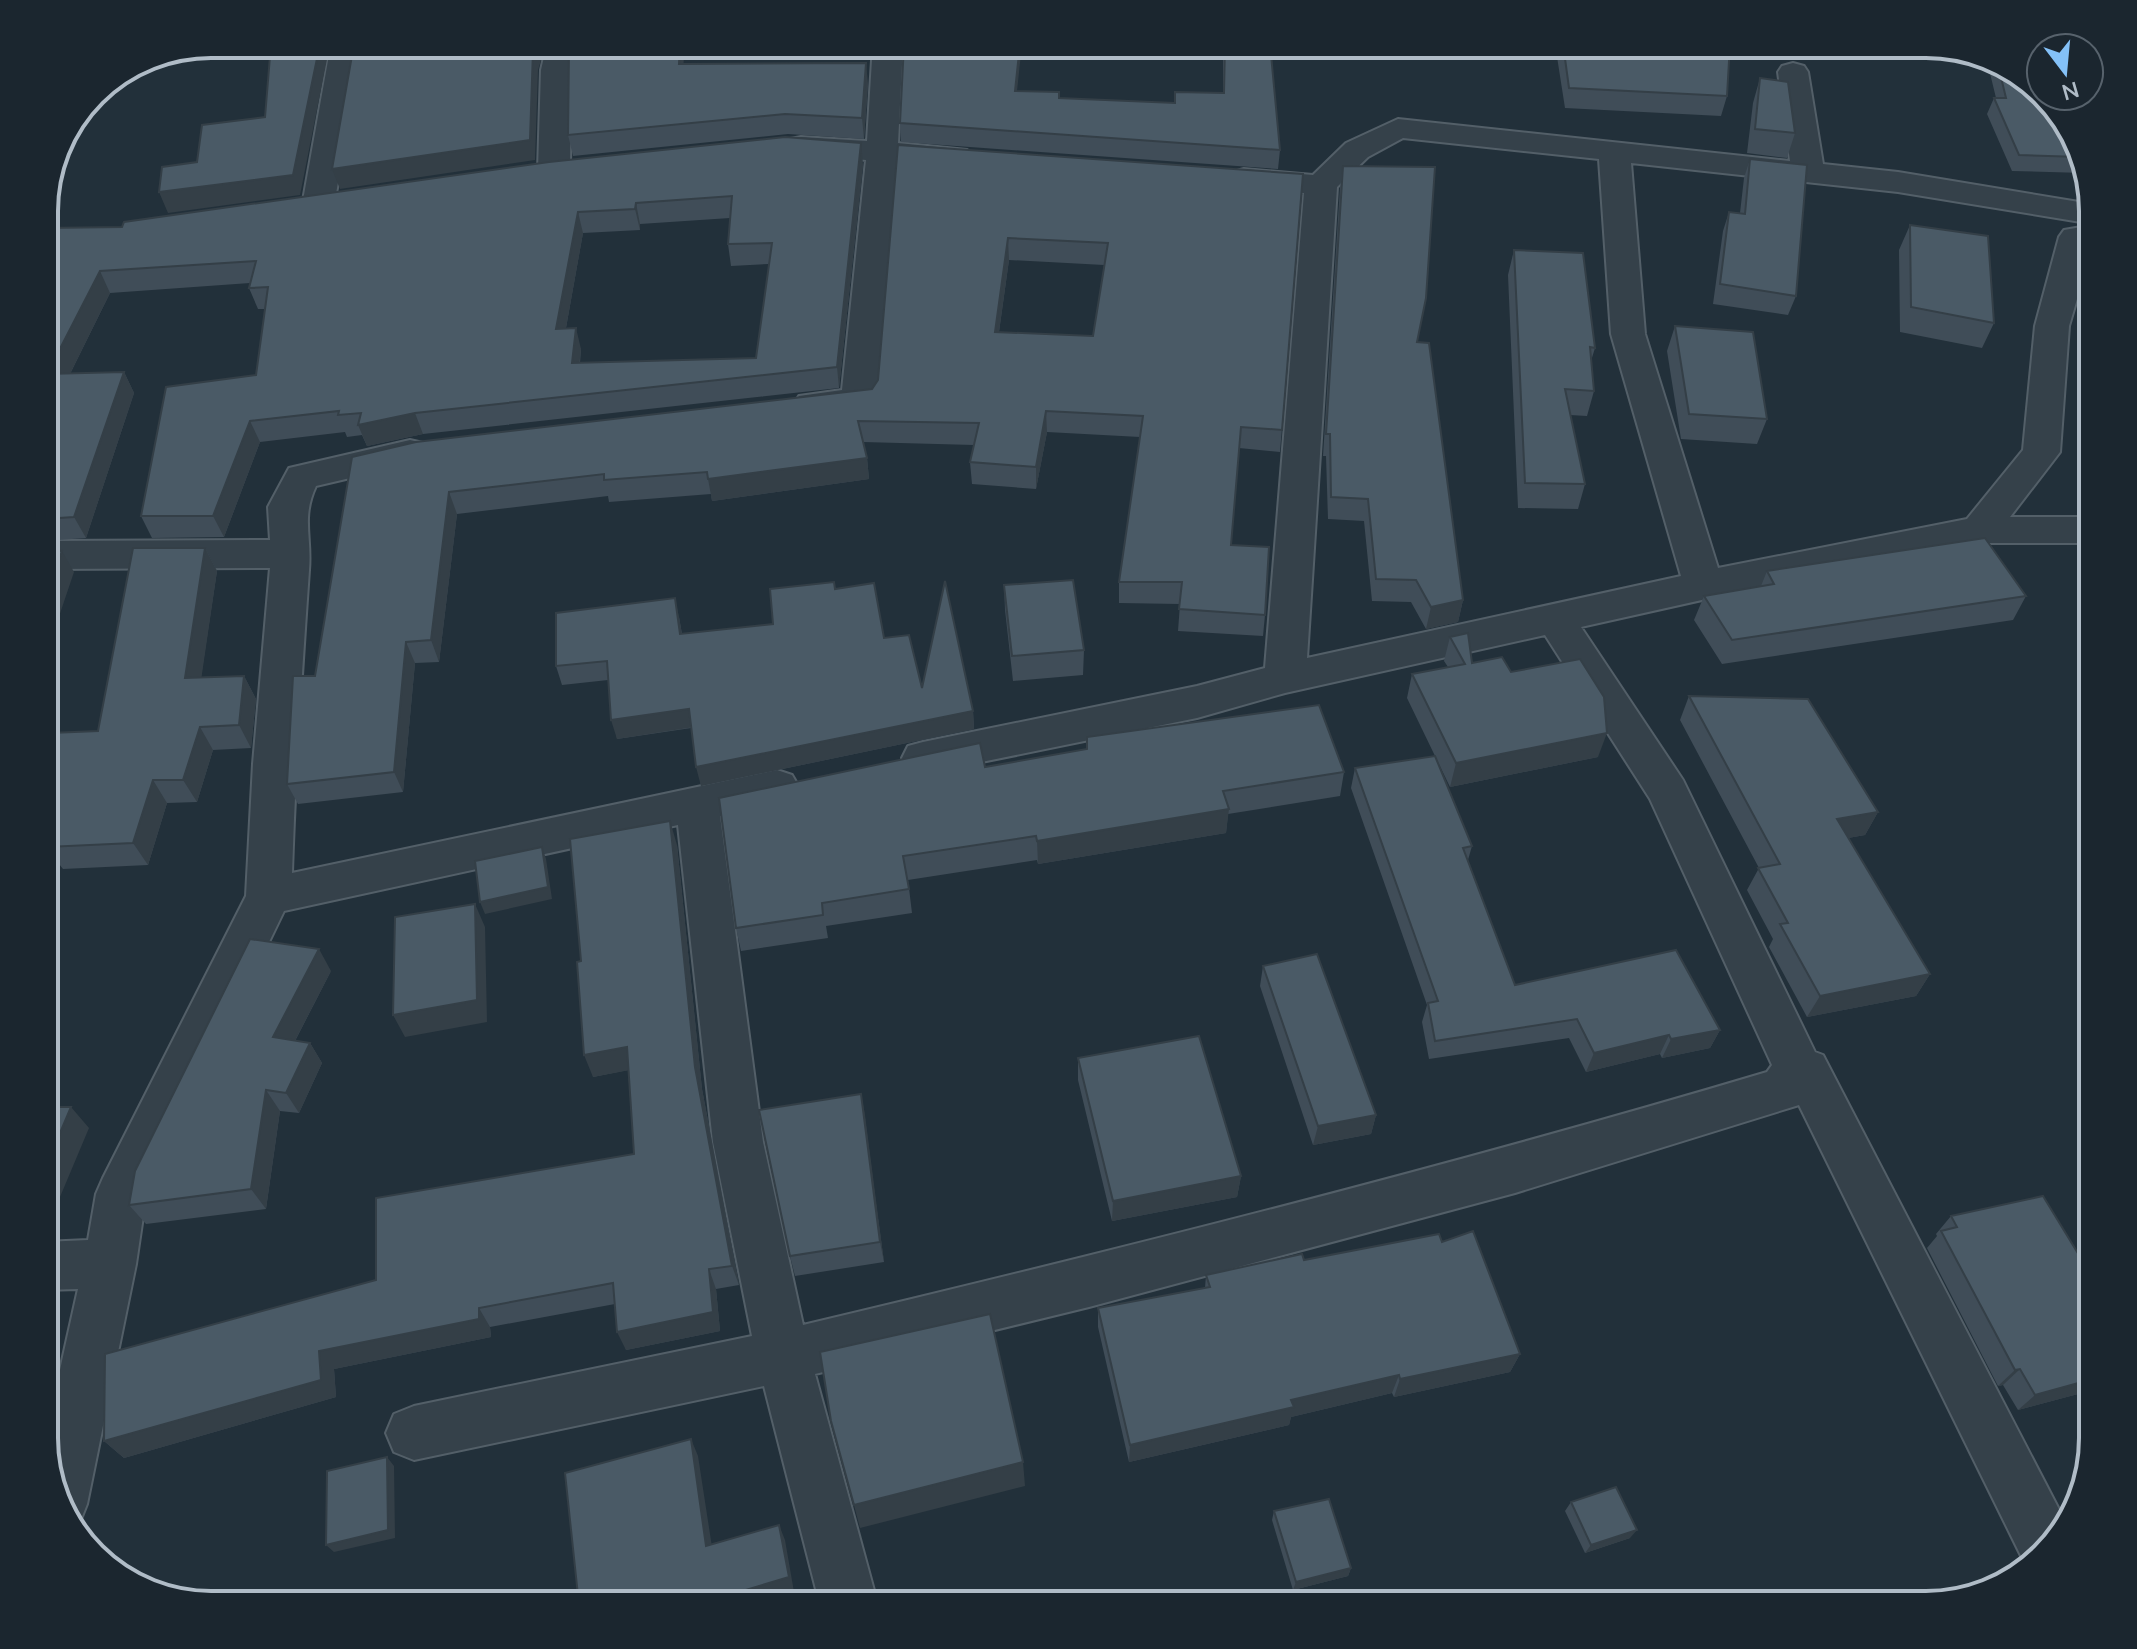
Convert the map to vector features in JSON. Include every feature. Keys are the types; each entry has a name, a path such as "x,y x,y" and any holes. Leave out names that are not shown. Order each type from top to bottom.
{"street":[{"path":"346,58 303,208 349,202"},
{"path":"522,175 570,168 556,70 559,58"},
{"path":"780,408 859,401 879,212 887,58"},
{"path":"1793,72 1808,173"},
{"path":"1285,678 1321,185 1357,150 1398,128 1898,182 2079,212"},
{"path":"772,147 880,150 987,160"},
{"path":"1614,153 1628,334 1703,585"},
{"path":"1212,177 1321,185"},
{"path":"1979,530 2041,452 2052,326 2076,237 2079,237"},
{"path":"64,1480 110,1264 121,1194 269,896 274,764 291,554 287,507 302,477 439,447"},
{"path":"885,766 1197,702 1285,678 1703,585 1979,530 2079,530"},
{"path":"58,555 291,554"},
{"path":"1555,619 1668,792 1798,1068"},
{"path":"269,896 807,781"},
{"path":"697,804 738,1142 783,1356 845,1591"},
{"path":"414,1433 783,1356 1089,1282 1515,1170 1783,1089 1798,1068"},
{"path":"1798,1068 1806,1070 2042,1537"},
{"path":"58,1266 110,1264"}],"building":[{"path":"270,58 317,58 293,175 159,192 162,167 197,162 202,125 265,117"},
{"path":"352,58 533,58 530,140 332,169"},
{"path":"569,58 679,58 679,64 866,63 862,118 785,114 568,135"},
{"path":"903,58 1019,58 1015,91 1059,92 1059,98 1175,103 1175,92 1224,93 1225,58 1271,58 1280,150 900,123"},
{"path":"1565,58 1729,58 1727,96 1569,88"},
{"path":"1760,78 1788,82 1795,133 1755,129"},
{"path":"2001,79 2019,90 2025,95 2025,112 2042,112 2069,157 2019,155 1994,98 2006,98"},
{"path":"785,137 861,143 837,367 415,413 358,425 361,413 338,415 339,411 250,421 213,516 141,516 166,387 256,375 268,287 249,288 256,261 100,271 58,353 58,228 122,227 124,222 549,162","holes":["732,196 728,244 772,243 756,358 572,363 576,328 556,329 578,212 635,209 636,203"]},
{"path":"898,145 1303,174 1282,430 1241,427 1231,545 1269,547 1265,615 1179,609 1182,582 1119,582 1143,416 1046,411 1036,467 970,462 979,423 858,421 867,458 708,479 707,472 604,480 604,474 449,492 431,640 406,642 394,772 287,784 293,676 315,676 352,457 416,442 872,389 878,380","holes":["1008,238 1108,243 1093,336 995,332"]},
{"path":"1750,159 1807,165 1796,296 1720,284 1729,212 1745,214"},
{"path":"1343,166 1435,167 1426,298 1417,342 1429,343 1463,600 1431,607 1416,580 1376,579 1368,499 1331,497 1330,434 1326,434"},
{"path":"1910,225 1988,236 1994,323 1911,307"},
{"path":"1514,250 1583,253 1595,348 1590,347 1594,391 1565,389 1585,484 1525,483"},
{"path":"1675,326 1753,332 1767,419 1689,414"},
{"path":"124,372 74,517 58,518 58,374"},
{"path":"1985,538 2026,596 1732,640 1704,596 1774,584 1767,571"},
{"path":"133,548 205,548 185,678 244,676 239,725 200,727 183,780 153,780 133,843 58,846 58,733 98,731"},
{"path":"1073,580 1084,650 1012,656 1004,585"},
{"path":"945,581 973,711 696,767 689,709 611,720 607,661 556,666 556,613 675,598 680,634 773,624 770,589 834,582 835,589 874,583 884,638 909,635 922,688"},
{"path":"1468,633 1472,663 1502,657 1511,672 1580,659 1604,697 1607,733 1456,763 1412,674 1465,664 1450,637"},
{"path":"1689,696 1808,699 1878,812 1837,819 1930,974 1820,996 1780,924 1788,923 1758,868 1780,864"},
{"path":"1319,705 1344,772 1223,791 1229,809 1037,841 1036,836 903,856 909,889 822,903 823,915 736,928 719,798 980,743 985,767 1087,749 1087,737"},
{"path":"1435,756 1472,846 1463,848 1515,985 1676,950 1720,1030 1671,1039 1669,1035 1594,1053 1577,1019 1435,1041 1428,1003 1438,1001 1355,768"},
{"path":"670,821 695,1067 732,1266 709,1269 713,1312 617,1332 613,1283 479,1308 479,1319 319,1351 321,1380 104,1441 105,1354 376,1280 376,1198 634,1154 627,1047 584,1055 577,962 581,961 570,839"},
{"path":"542,847 548,887 480,902 475,861"},
{"path":"475,904 477,1000 393,1015 395,917"},
{"path":"250,939 319,949 273,1037 310,1043 286,1093 266,1090 251,1189 129,1205 135,1171"},
{"path":"1317,954 1376,1115 1318,1126 1263,966"},
{"path":"1199,1036 1241,1176 1113,1201 1078,1058"},
{"path":"861,1094 880,1242 790,1256 759,1110"},
{"path":"58,1107 71,1107 58,1138"},
{"path":"2043,1196 2079,1255 2079,1383 2035,1395 2020,1369 2015,1370 1941,1231 1957,1227 1951,1216"},
{"path":"1473,1231 1520,1354 1400,1379 1399,1375 1291,1400 1294,1407 1130,1445 1098,1308 1210,1287 1206,1275 1302,1254 1304,1260 1439,1234 1442,1242"},
{"path":"990,1314 1023,1462 854,1505 831,1421 820,1352"},
{"path":"691,1439 706,1546 779,1525 789,1577 742,1591 578,1591 565,1473"},
{"path":"387,1457 388,1530 326,1545 327,1471"},
{"path":"1616,1487 1637,1530 1591,1545 1571,1502"},
{"path":"1329,1499 1351,1568 1296,1582 1274,1511"}]}
